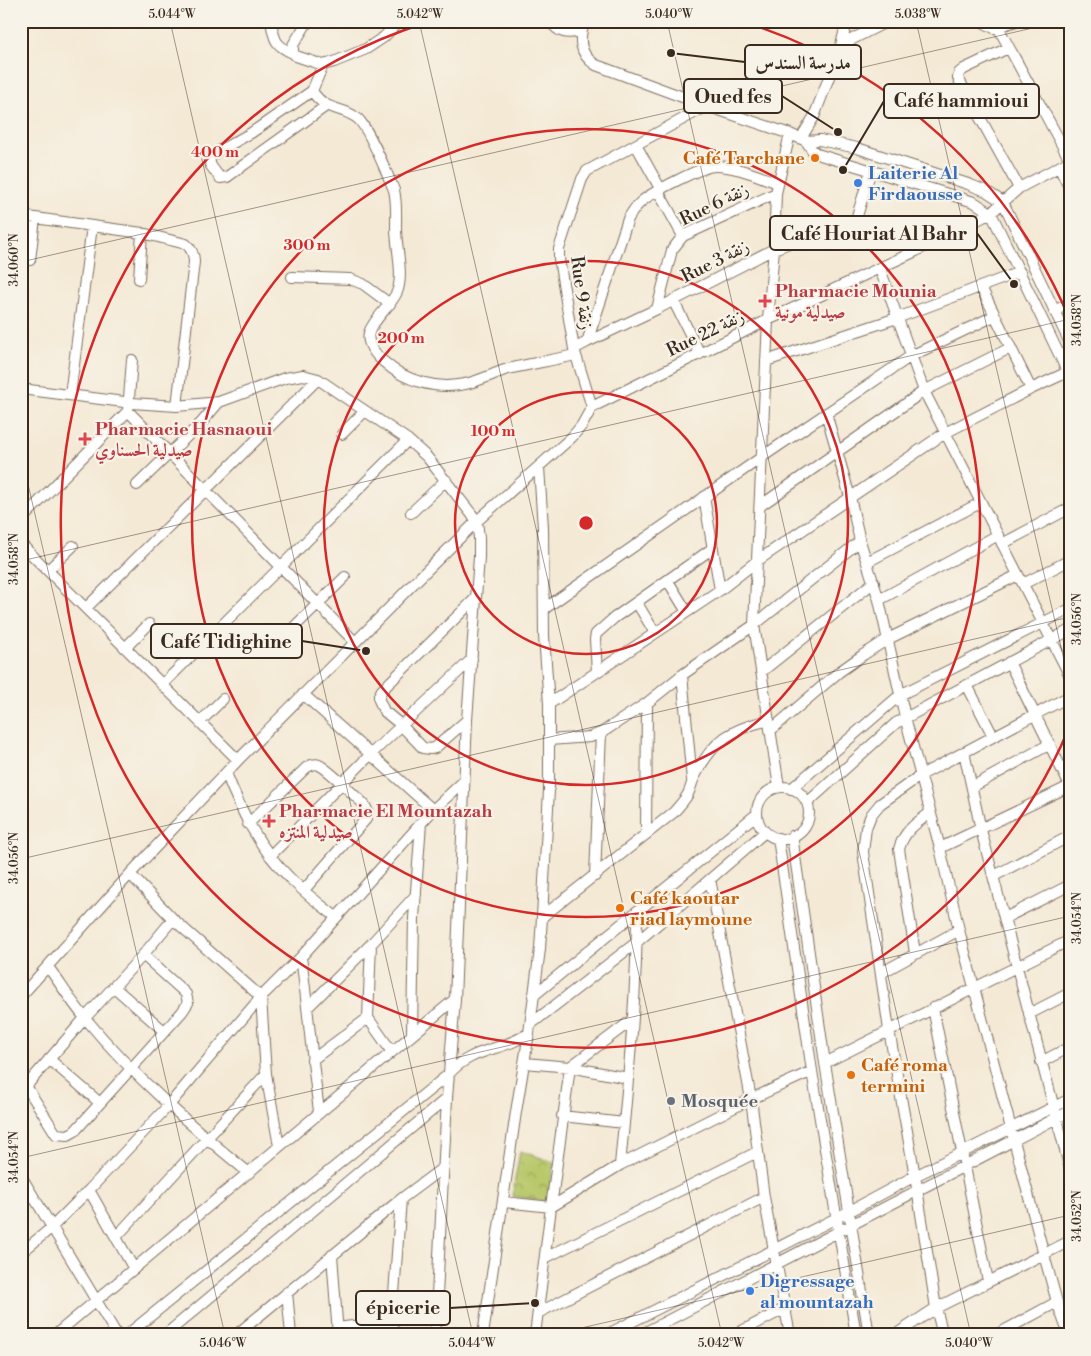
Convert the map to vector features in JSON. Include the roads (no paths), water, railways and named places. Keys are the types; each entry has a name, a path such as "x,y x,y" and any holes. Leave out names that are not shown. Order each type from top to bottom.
{"street":[{"path":"271,21 276,42 279,46 296,56 322,65 366,49 384,37 399,21"},
{"path":"293,53 293,45 308,21"},
{"path":"550,21 558,31 567,34 583,26"},
{"path":"804,140 841,45 847,21"},
{"path":"841,45 888,21"},
{"path":"981,21 989,26 998,28 1016,21"},
{"path":"583,26 581,48 590,62 634,80 804,140 826,141 875,154 991,193 1002,202 1070,343"},
{"path":"998,28 1070,160"},
{"path":"1008,48 964,69 959,73 958,78 1019,188"},
{"path":"312,91 326,106 227,177 220,178 209,162 211,156 251,133 312,91 322,65"},
{"name":"Rue 3 زنقة","path":"326,106 349,113 364,124 394,190 396,199 400,282 390,304 369,334 370,342 379,358 393,371 409,379 428,384 465,384 507,370 574,352 587,342 657,309 774,249 837,224 854,226 916,251"},
{"name":"Rue 9 زنقة","path":"592,407 574,352 560,272 559,249 582,179 587,171 707,106"},
{"path":"779,787 754,625 768,320 777,188 790,134"},
{"path":"548,704 720,590 757,560 945,433 1031,389 1069,374 991,213 974,202 817,154 804,140"},
{"path":"636,145 682,236"},
{"name":"Rue 22 زنقة","path":"592,407 768,320 880,269 991,213 1019,188 1070,160"},
{"path":"587,342 628,219 643,200 700,169 714,166 729,168 777,188"},
{"path":"1059,167 1070,188"},
{"path":"854,226 871,170"},
{"name":"Rue 6 زنقة","path":"657,309 672,250 682,236 777,188"},
{"path":"21,216 142,233 186,244 191,248 194,256 177,406"},
{"path":"30,260 35,218"},
{"path":"70,394 92,226"},
{"path":"138,279 142,233"},
{"path":"880,269 924,391 1070,676"},
{"path":"766,361 897,318 1020,272"},
{"path":"292,277 350,279 363,284 390,304"},
{"path":"981,287 1031,389"},
{"path":"674,300 700,354"},
{"path":"1054,311 1070,303"},
{"path":"544,609 911,356 994,316"},
{"path":"760,506 924,391 1010,348"},
{"path":"21,520 128,407 132,360"},
{"path":"21,389 70,394 128,407 177,406 219,402 295,376 308,375 318,379 408,440 446,480 477,522 479,538 476,598 467,720 455,999 448,1075 436,1335"},
{"path":"86,608 318,379"},
{"path":"137,485 202,422 219,402"},
{"path":"128,407 169,454 355,642"},
{"path":"21,996 130,874 238,760 477,522 572,437 582,425 592,407"},
{"path":"342,434 365,411"},
{"path":"826,413 850,497 860,541 874,582 904,717 940,848 959,930 1014,1142 1057,1302 1069,1335"},
{"path":"162,685 408,440"},
{"path":"484,1335 486,1310 525,1062 540,949 549,790 543,528 539,467"},
{"path":"411,513 446,480"},
{"path":"704,497 720,590"},
{"path":"867,562 980,503"},
{"path":"878,600 1070,508"},
{"path":"548,740 590,737 601,733 647,703 682,675 754,625 860,541"},
{"path":"21,544 238,760"},
{"path":"48,570 73,546"},
{"path":"597,672 596,634 609,622 713,548"},
{"path":"542,917 674,812 684,800 701,763 711,750 733,731 748,725 770,725 839,672 888,639 1020,580 1070,560"},
{"path":"286,635 345,577"},
{"path":"668,581 687,612"},
{"path":"761,672 874,582"},
{"path":"467,720 435,748 430,749 419,744 384,711 380,705 379,695 476,598"},
{"path":"637,603 655,633"},
{"path":"791,788 900,694 1070,608"},
{"path":"125,648 149,624"},
{"path":"806,803 904,717 1070,630"},
{"path":"270,856 371,754 472,659"},
{"path":"940,848 1069,790 1050,744 1009,662"},
{"path":"682,675 692,781"},
{"path":"967,685 994,736"},
{"path":"304,694 433,810"},
{"path":"943,1335 936,1308 889,1030 863,852 866,828 871,815 880,804 921,775 1070,696"},
{"path":"200,722 223,699"},
{"path":"646,834 647,703"},
{"path":"595,876 601,733"},
{"path":"972,787 1050,744"},
{"path":"964,752 981,830 1070,1169"},
{"path":"248,824 313,764 318,764 364,804 367,810 366,819 304,890"},
{"path":"226,773 248,824 270,856 289,878 336,917"},
{"path":"21,1253 51,1228 90,1190 168,1105 261,996 301,957 433,810 464,781"},
{"path":"779,787 791,788 800,794 806,803 808,816 806,823 798,833 778,838 765,832 759,824 757,814 761,798 769,791 779,787"},
{"path":"916,953 899,849 901,841 908,830 930,813"},
{"path":"533,996 757,814"},
{"path":"412,1034 412,961 421,823"},
{"path":"127,1335 448,1075 457,1064 471,1055 520,1039 530,1028 637,942 765,832"},
{"path":"792,836 825,1063 853,1225 869,1335"},
{"path":"994,876 1070,836"},
{"path":"778,838 812,1072 856,1335"},
{"path":"130,874 173,918 261,996 266,1074 279,1146"},
{"path":"710,879 751,1099 764,1197 790,1335"},
{"path":"1005,918 1070,885"},
{"path":"308,1007 371,944 416,895"},
{"path":"620,1165 632,1020 637,911"},
{"path":"143,955 182,990 188,998 186,1007 75,1131 68,1135 61,1136 56,1134 24,1089 85,1018 143,955 173,918"},
{"path":"881,973 959,930"},
{"path":"825,1063 1070,940"},
{"path":"371,944 368,1018 392,1052"},
{"path":"301,957 308,1007 312,1060 320,1111"},
{"path":"48,967 85,1018 131,1070 168,1105 249,1173"},
{"path":"114,987 164,1032"},
{"path":"1029,1014 1070,993"},
{"path":"54,1335 455,999"},
{"path":"933,1008 988,1281"},
{"path":"312,1060 368,1018"},
{"path":"536,1335 562,1116 570,1067 632,1020"},
{"path":"1041,1062 1070,1047"},
{"path":"49,1059 100,1103"},
{"path":"525,1062 570,1067 628,1078"},
{"path":"504,1202 551,1207 620,1165 751,1099 812,1072"},
{"path":"117,1236 266,1074"},
{"path":"165,1335 447,1098"},
{"path":"606,1335 837,1218 962,1152 1070,1099"},
{"path":"640,1335 656,1331 777,1263 1070,1112"},
{"path":"562,1116 624,1123"},
{"path":"545,1258 757,1152"},
{"path":"236,1335 400,1199 444,1166"},
{"path":"21,1176 117,1335"},
{"path":"90,1190 134,1269"},
{"path":"538,1313 764,1197"},
{"path":"393,1335 392,1321 400,1199"},
{"path":"896,1335 936,1308 1070,1241"},
{"path":"332,1255 338,1331 392,1321"},
{"path":"287,1292 291,1335"},
{"path":"996,1335 1057,1302"},
{"path":"734,1335 786,1308"}],"place":[{"name":"مدرسة السندس","path":"671,53"},
{"name":"Oued fes","path":"838,132"},
{"name":"Café Tarchane","path":"815,158"},
{"name":"Café hammioui","path":"843,170"},
{"name":"Laiterie Al Firdaousse","path":"858,183"},
{"name":"Café Houriat Al Bahr","path":"1014,284"},
{"name":"Pharmacie Mounia صيدلية مونية","path":"765,301"},
{"name":"Pharmacie Hasnaoui صيدلية الحسناوي","path":"85,439"},
{"name":"Café Tidighine","path":"366,651"},
{"name":"Pharmacie El Mountazah صيدلية المنتزه","path":"269,821"},
{"name":"Café kaoutar riad laymoune","path":"620,908"},
{"name":"Café roma termini","path":"851,1075"},
{"name":"Mosquée","path":"671,1101"},
{"name":"Digressage al mountazah","path":"750,1291"},
{"name":"épicerie","path":"535,1303"}]}
